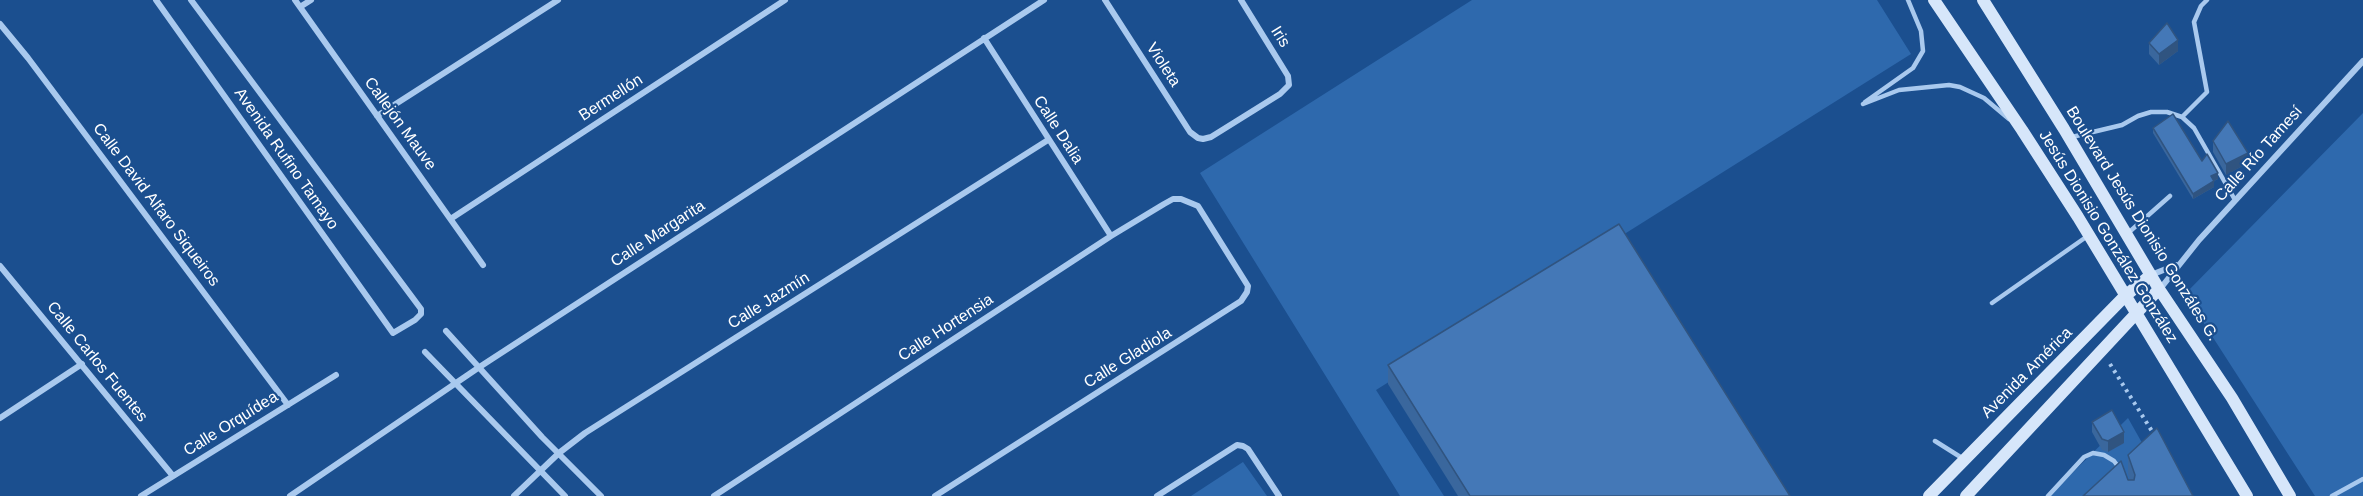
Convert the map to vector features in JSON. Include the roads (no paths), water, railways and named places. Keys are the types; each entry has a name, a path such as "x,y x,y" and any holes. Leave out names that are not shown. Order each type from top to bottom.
{"main road":[{"name":"Jesús Dionisio González González","path":"1934,0 2022,130 2089,235 2135,314 2236,474 2247,496"},
{"name":"Boulevard Jesús Dionisio Gonzáles G.","path":"1983,0 2069,138 2159,290 2232,398 2290,496"},
{"name":"Avenida América","path":"1929,496 2125,296 2151,275"},
{"path":"1966,496 2159,290"}],"street":[{"name":"Avenida Rufino Tamayo","path":"156,0 393,333 421,314 421,309 191,0"},
{"name":"Callejón Mauve","path":"295,0 452,218 483,265"},
{"path":"300,7 311,0"},
{"path":"377,116 558,0"},
{"name":"Bermellón","path":"452,218 785,0"},
{"name":"Calle Margarita","path":"290,496 478,368 1044,0"},
{"name":"Violeta","path":"1105,0 1190,132 1198,138 1211,137 1287,89"},
{"name":"Iris","path":"1241,0 1288,76 1287,89"},
{"name":"Calle David Alfaro Siqueiros","path":"0,24 28,57 288,405"},
{"name":"Calle Dalia","path":"984,38 1111,236"},
{"name":"Calle Río Tamesí","path":"2159,290 2177,265 2363,61"},
{"name":"Calle Jazmín","path":"514,496 559,453 585,433 1048,140"},
{"name":"Calle Hortensia","path":"714,496 1111,236 1173,199 1187,200 1197,206"},
{"name":"Calle Gladiola","path":"935,496 1241,301 1248,286 1197,206"},
{"name":"Calle Río Tamesí","path":"2151,275 2177,265"},
{"name":"Calle Carlos Fuentes","path":"0,266 2,273 82,364 173,476"},
{"path":"446,331 478,368 601,496"},
{"path":"425,352 565,496"},
{"path":"0,418 82,364"},
{"name":"Calle Orquídea","path":"141,496 336,375"},
{"path":"1157,496 1227,450 1237,446 1248,449 1279,496"}],"lane":[{"path":"1908,0 1921,31 1923,51 1913,68 1871,96 1863,104 1899,90 1931,85 1960,87 1984,98 2022,130"},
{"path":"2182,117 2207,92 2194,22 2201,6 2207,0"},
{"path":"2069,138 2122,125 2151,112 2168,112 2182,117 2194,128 2235,200"},
{"path":"2127,234 2170,196"},
{"path":"1992,303 2089,235"},
{"path":"1935,441 1965,459"},
{"path":"2048,496 2084,457 2093,453 2104,455 2114,461 2123,474"},
{"path":"2332,496 2363,479"}]}
